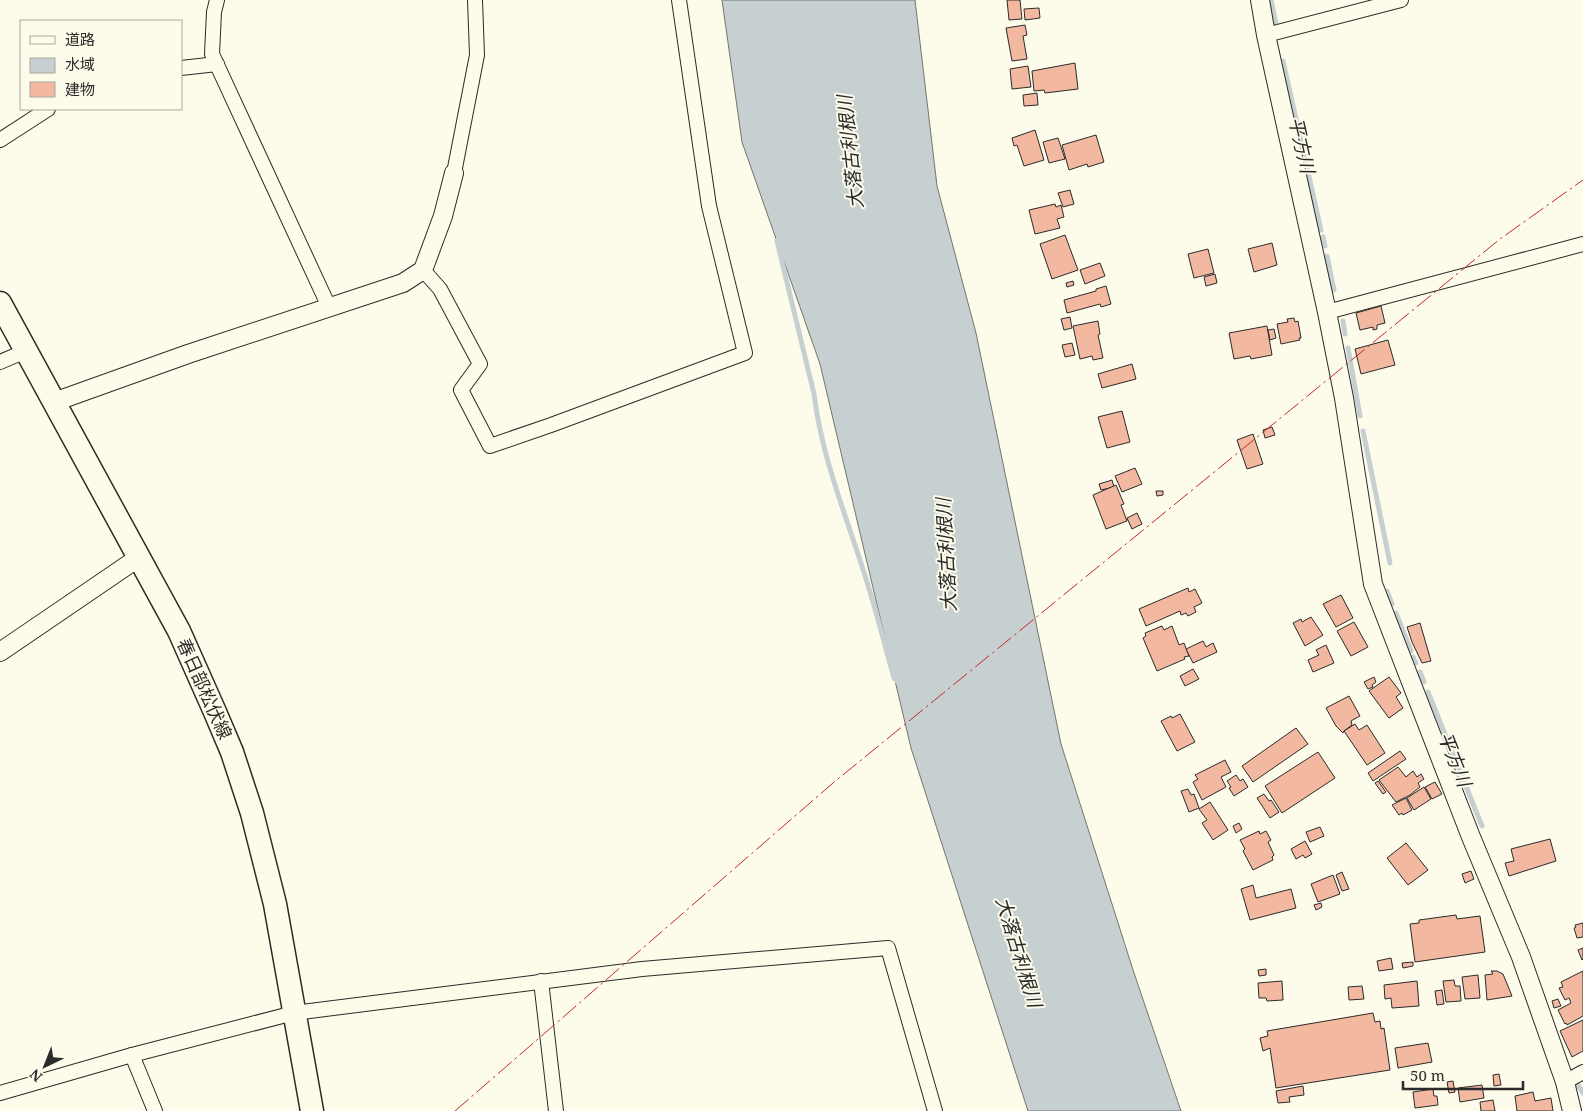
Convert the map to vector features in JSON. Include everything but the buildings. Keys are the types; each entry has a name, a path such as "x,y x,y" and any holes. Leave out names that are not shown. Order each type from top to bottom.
{"main road":[{"name":"春日部松伏線","path":"0,303 179,631 215,712 243,783 275,904 312,1111"}],"street":[{"path":"217,0 214,12 212,54 329,307"},
{"path":"54,402 188,354 403,283 423,270 444,216 477,55 475,0"},
{"path":"423,270 440,289 480,364 461,390 490,446 746,353 709,206 679,0"},
{"path":"1260,0 1344,398 1373,584 1471,837 1521,957 1565,1082 1572,1111"},
{"path":"1266,35 1401,0"},
{"path":"182,68 217,64"},
{"path":"0,140 46,110"},
{"path":"1327,312 1583,244"},
{"path":"0,362 26,351"},
{"path":"0,652 138,558"},
{"path":"0,1093 132,1055 294,1013 642,969 888,948 934,1111"},
{"path":"541,981 556,1111"},
{"path":"132,1055 155,1111"},
{"path":"1565,1082 1583,1072"}],"water":[{"name":"大落古利根川","path":"722,0 915,0 937,186 976,333 1061,744 1134,973 1181,1111 1028,1111 911,748 820,364 742,142"}],"waterway":[{"name":"平方川","path":"1271,0 1277,29"},
{"name":"平方川","path":"1283,61 1321,230"},
{"name":"平方川","path":"1323,237 1325,246"},
{"path":"777,241 814,394 829,466 867,582 894,678 898,682"},
{"name":"平方川","path":"1327,256 1334,290"},
{"name":"平方川","path":"1343,321 1345,334"},
{"name":"平方川","path":"1348,348 1360,416"},
{"name":"平方川","path":"1363,431 1390,563"},
{"name":"平方川","path":"1387,591 1392,604"},
{"name":"平方川","path":"1396,613 1411,651"},
{"name":"平方川","path":"1413,657 1416,663"},
{"name":"平方川","path":"1420,672 1424,682"},
{"name":"平方川","path":"1428,692 1482,826"},
{"name":"平方川","path":"1576,1082 1583,1093"}],"power":[{"path":"455,1111 833,783 1500,239 1583,180"}]}
